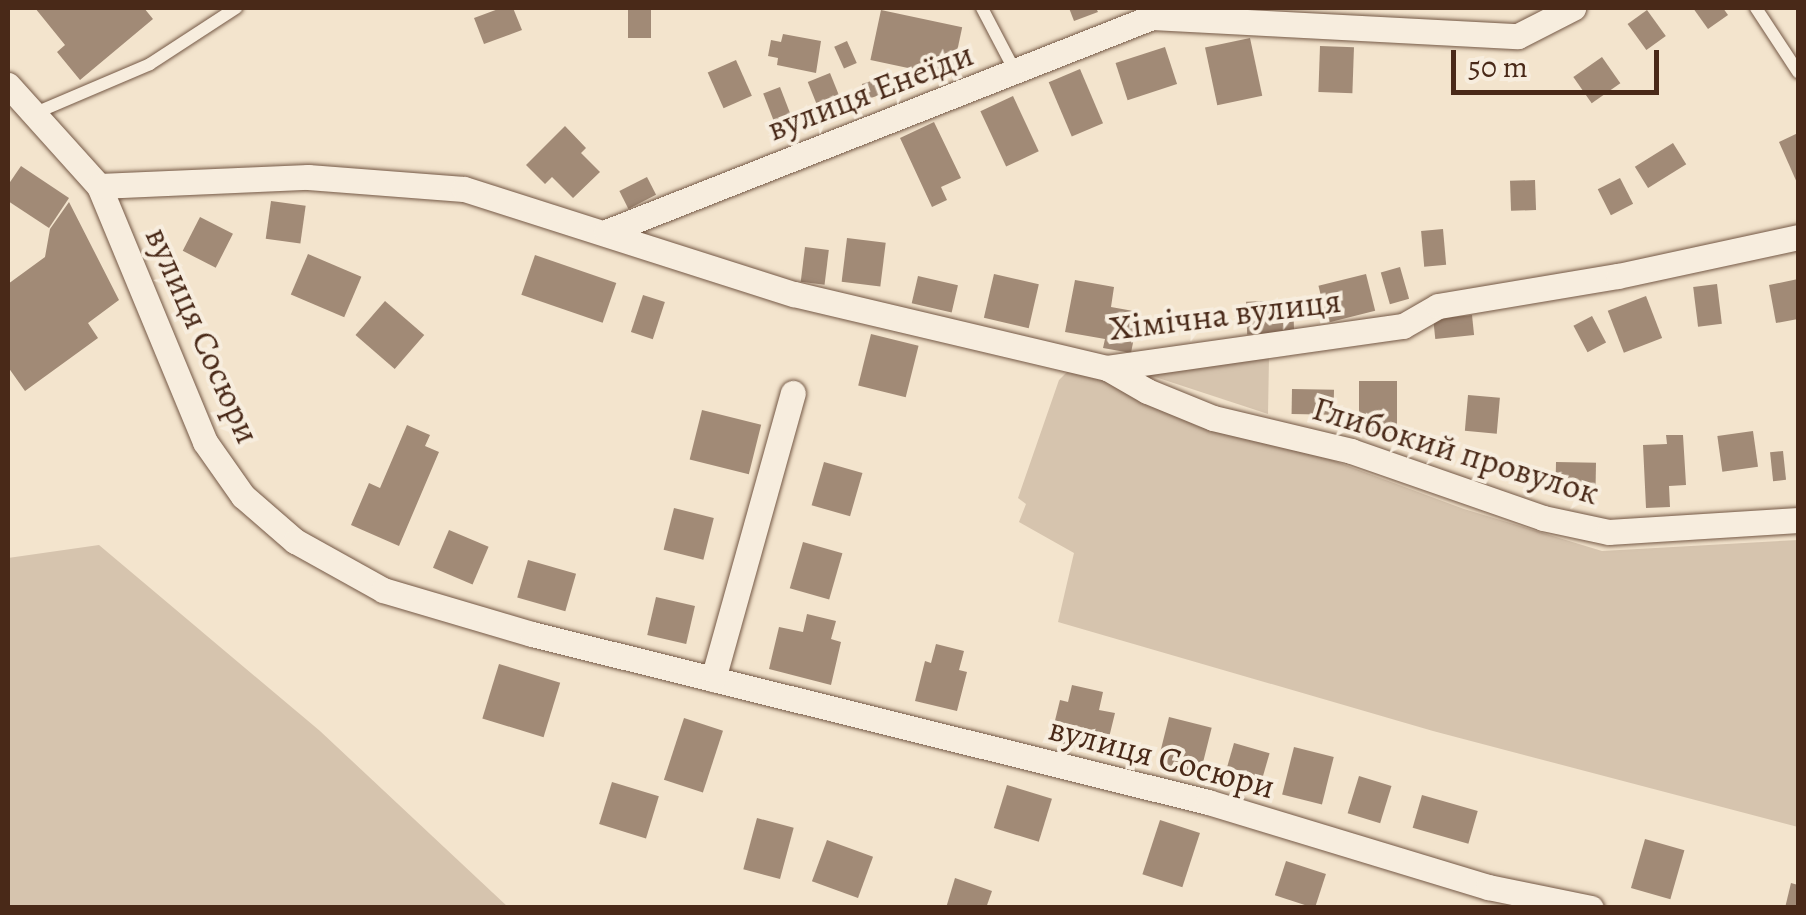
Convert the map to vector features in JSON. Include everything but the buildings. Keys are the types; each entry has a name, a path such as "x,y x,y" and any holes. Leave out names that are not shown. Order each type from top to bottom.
{"street":[{"name":"вулиця Енеїди","path":"606,232 1015,72 1153,12 1518,36 1573,8"},
{"name":"вулиця Сосюри","path":"8,85 99,186 205,442 243,496 296,541 383,590 532,634 1208,802 1488,886 1591,908"},
{"path":"99,186 308,176 464,189 606,232"},
{"name":"Хімічна вулиця","path":"606,232 794,294 1107,368 1403,326 1438,306 1618,276 1798,238"},
{"name":"Глибокий провулок","path":"1107,368 1147,392 1212,418 1351,451 1543,518 1609,532 1798,520"},
{"path":"712,679 793,394"}],"lane":[{"path":"34,114 150,64 236,8"},
{"path":"982,8 1015,72"},
{"path":"1756,8 1798,72"}],"shaded area":[{"path":"1269,358 1268,414 1140,372"},
{"path":"1068,371 1113,381 1197,426 1329,459 1464,509 1602,551 1798,540 1798,827 1433,731 1058,622 1074,553 1019,522 1026,504 1018,498 1059,380"},
{"path":"99,545 320,731 508,907 8,907 8,558"}]}
